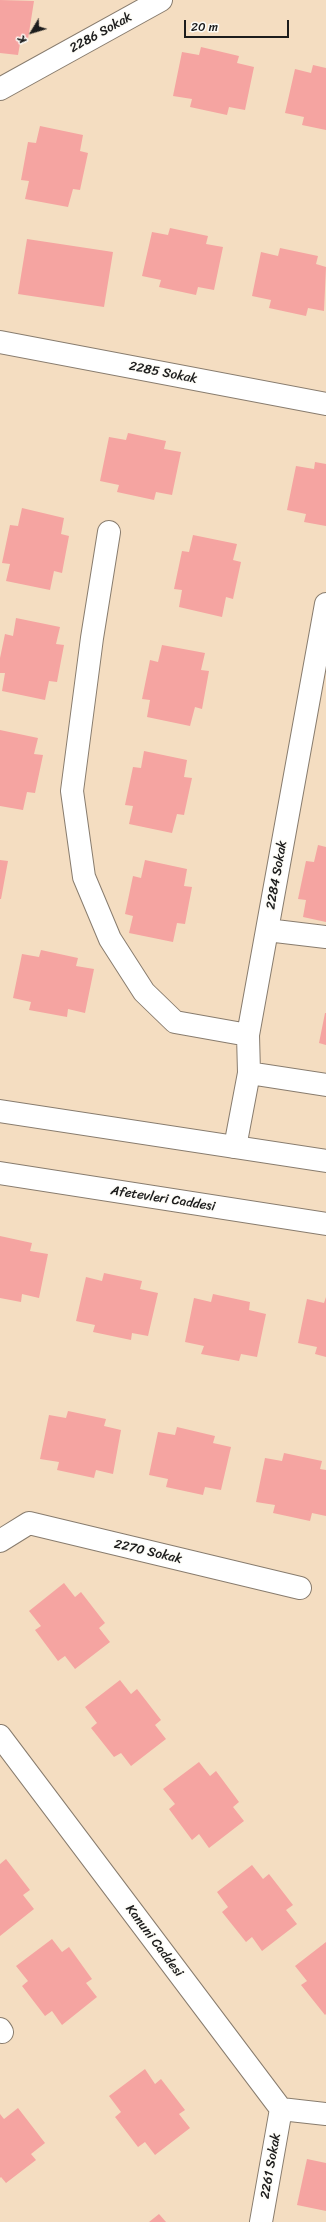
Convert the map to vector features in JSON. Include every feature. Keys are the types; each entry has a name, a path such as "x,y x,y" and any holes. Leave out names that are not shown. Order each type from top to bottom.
{"street":[{"name":"2286 Sokak","path":"0,89 161,0"},
{"name":"2285 Sokak","path":"0,342 326,404"},
{"path":"109,532 92,638 72,791 84,877 110,939 144,992 175,1022 248,1035"},
{"name":"2284 Sokak","path":"235,1147 249,1073 248,1035 326,604"},
{"path":"267,930 326,937"},
{"path":"249,1073 326,1085"},
{"path":"0,1111 326,1162"},
{"name":"Afetevleri Caddesi","path":"0,1173 326,1224"},
{"name":"2270 Sokak","path":"0,1541 29,1523 300,1588"},
{"name":"Kanuni Caddesi","path":"0,1736 281,2109"},
{"path":"281,2109 326,2114"},
{"name":"2261 Sokak","path":"261,2222 281,2109"}],"building":[{"path":"0,0 34,1 28,39 21,38 18,55 0,53"},
{"path":"201,47 239,56 237,63 254,67 245,110 229,107 227,115 190,107 192,99 173,96 182,52 199,55"},
{"path":"313,65 326,68 326,130 302,125 304,117 285,113 295,69 311,73"},
{"path":"40,126 83,135 80,151 88,153 80,190 73,189 68,207 25,199 29,181 21,180 28,142 36,143"},
{"path":"170,228 208,236 206,244 223,247 214,290 198,287 196,295 159,287 161,280 142,276 152,232 168,235"},
{"path":"27,239 113,252 104,307 18,294"},
{"path":"280,248 318,256 316,264 326,267 324,311 308,308 306,316 269,308 271,300 252,296 261,252 278,256"},
{"path":"128,433 166,441 164,449 181,452 172,495 156,492 154,500 117,492 119,485 100,481 109,437 126,440"},
{"path":"315,462 326,464 326,526 304,522 306,514 287,510 296,466 314,469"},
{"path":"22,508 64,518 61,534 69,536 62,573 54,571 50,590 6,581 10,564 2,563 10,525 18,526"},
{"path":"193,535 237,544 233,560 241,562 233,599 226,597 222,617 179,607 182,590 174,589 182,551 189,552"},
{"path":"16,618 60,627 56,644 64,645 57,682 49,681 45,700 2,691 5,673 0,673 0,658 5,634 13,636"},
{"path":"162,645 205,653 201,670 209,671 202,709 195,707 190,726 147,717 150,700 142,699 150,660 158,662"},
{"path":"0,730 38,738 34,754 43,755 35,793 27,792 23,810 0,806"},
{"path":"144,751 187,760 184,777 192,778 184,815 177,814 172,833 129,824 133,806 125,805 133,767 141,768"},
{"path":"318,845 326,847 326,922 303,917 306,900 298,899 306,861 314,862"},
{"path":"0,860 8,861 1,899 0,899"},
{"path":"145,860 187,869 184,886 192,887 185,924 177,923 173,942 129,933 133,916 125,914 133,876 141,878"},
{"path":"41,950 78,958 76,966 94,969 85,1013 68,1009 67,1017 29,1010 31,1002 13,998 22,954 39,957"},
{"path":"326,1013 326,1045 319,1043"},
{"path":"0,1236 32,1243 30,1251 48,1254 39,1298 22,1294 21,1302 0,1298"},
{"path":"104,1273 142,1281 140,1289 158,1293 148,1336 132,1333 131,1340 93,1332 95,1325 76,1321 86,1277 102,1281"},
{"path":"213,1294 250,1302 249,1310 266,1314 257,1357 241,1354 239,1361 201,1354 204,1346 185,1342 194,1298 211,1302"},
{"path":"326,1297 326,1357 315,1354 317,1347 298,1343 307,1299 324,1303"},
{"path":"68,1411 106,1419 104,1426 121,1430 113,1474 96,1470 94,1478 57,1470 59,1462 40,1459 49,1415 66,1418"},
{"path":"177,1427 215,1436 213,1443 231,1447 221,1490 205,1487 203,1495 166,1487 168,1479 149,1475 158,1432 175,1435"},
{"path":"284,1453 322,1461 320,1469 326,1470 326,1516 312,1513 310,1521 273,1513 275,1505 256,1502 265,1458 282,1461"},
{"path":"64,1583 75,1597 81,1592 105,1623 99,1628 110,1642 75,1669 65,1656 58,1661 35,1630 41,1626 29,1611"},
{"path":"120,1680 131,1694 137,1689 161,1720 155,1725 166,1739 131,1766 121,1753 114,1757 91,1728 97,1723 85,1707"},
{"path":"199,1762 210,1776 216,1771 239,1802 233,1807 244,1821 209,1848 199,1834 192,1840 169,1809 175,1804 163,1789"},
{"path":"6,1859 30,1890 23,1895 34,1909 0,1936 0,1864"},
{"path":"252,1865 263,1879 269,1874 293,1905 286,1910 297,1924 262,1951 252,1937 246,1942 222,1912 228,1907 217,1892"},
{"path":"52,1939 62,1952 69,1947 92,1979 86,1983 97,1997 62,2025 52,2011 45,2016 22,1986 28,1981 16,1966"},
{"path":"326,1942 325,2015 301,1985 307,1981 295,1966"},
{"path":"145,2069 155,2084 161,2079 185,2110 179,2114 190,2128 155,2155 145,2142 138,2147 115,2117 121,2112 109,2096"},
{"path":"18,2108 45,2143 31,2154 36,2160 6,2183 1,2177 0,2178 0,2114 4,2119"},
{"path":"307,2159 326,2163 326,2211 297,2205"},
{"path":"159,2214 166,2222 149,2222"}]}
